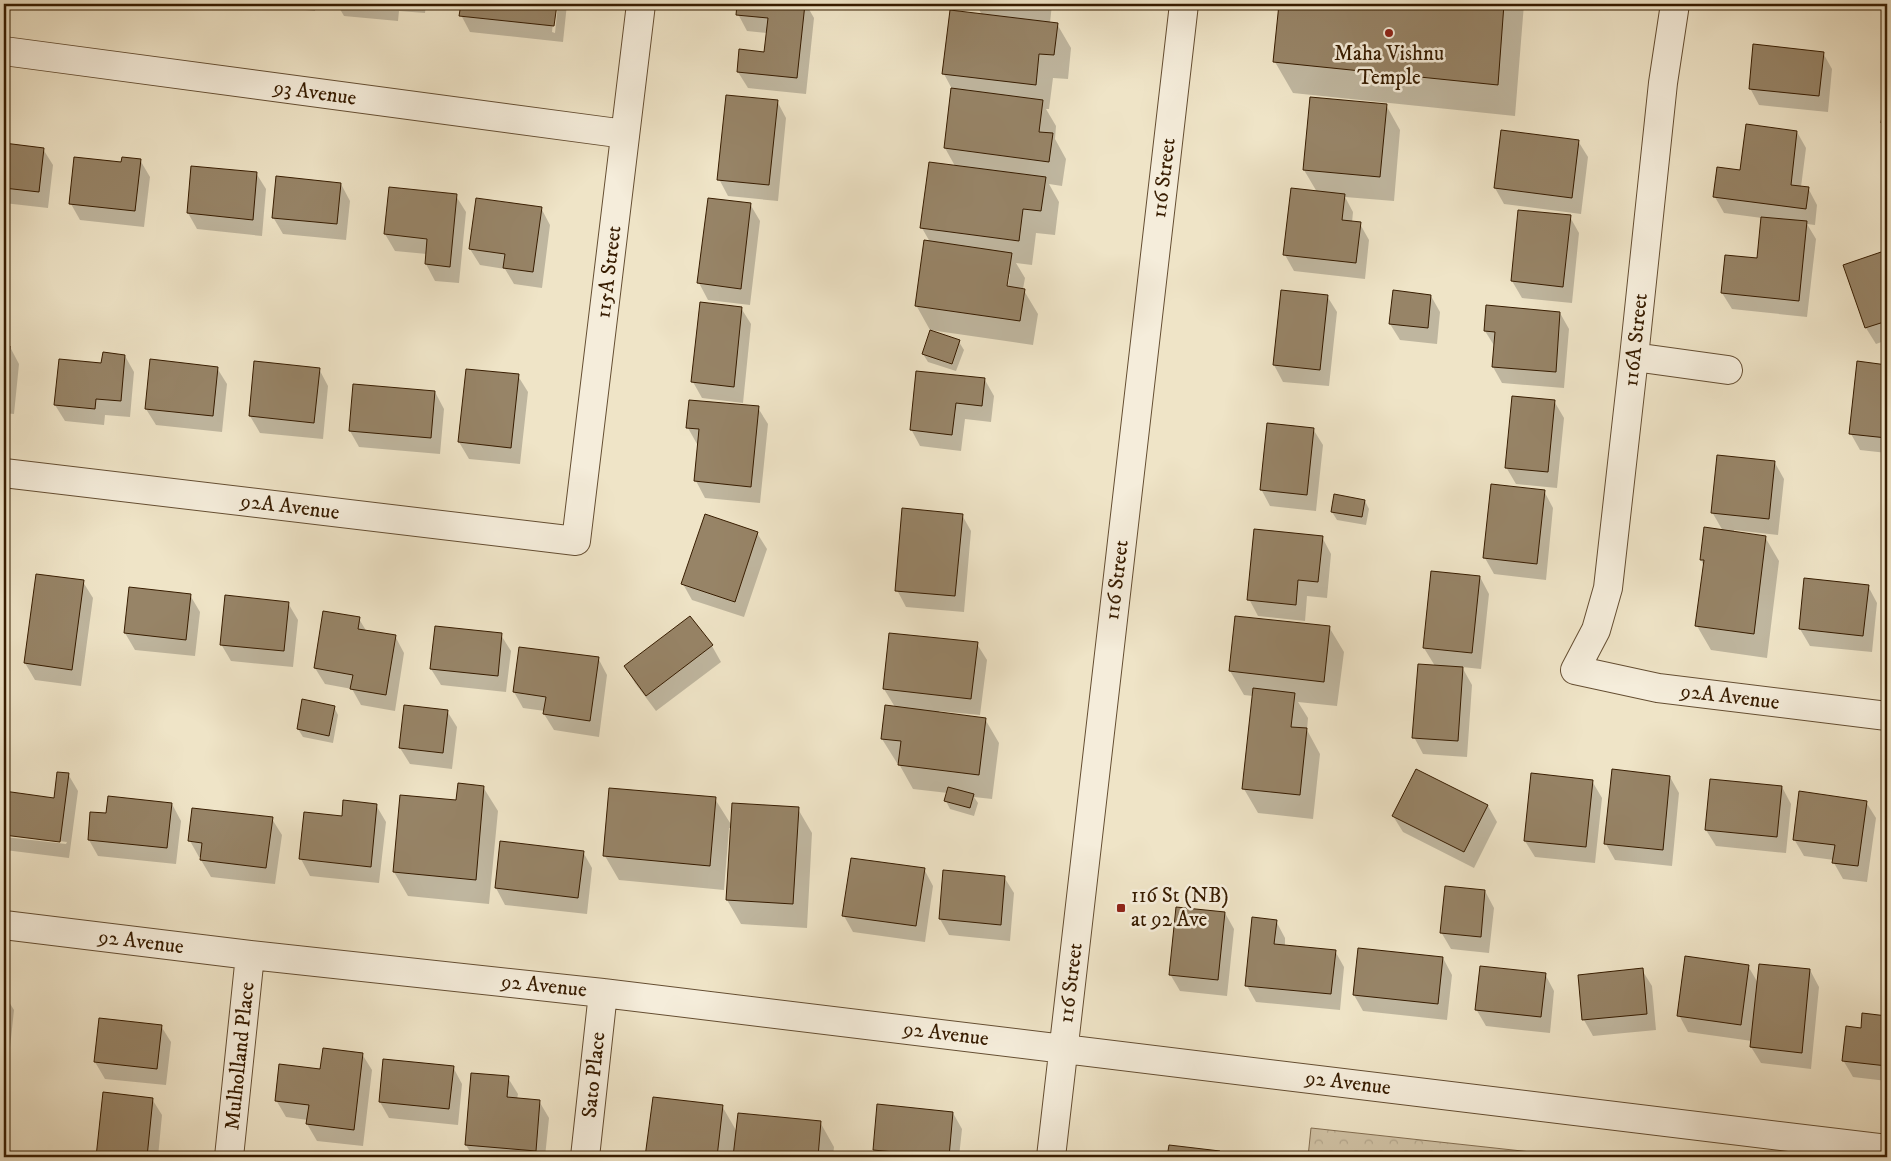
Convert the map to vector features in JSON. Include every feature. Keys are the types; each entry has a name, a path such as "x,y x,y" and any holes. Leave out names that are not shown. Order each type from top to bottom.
{"street":[{"name":"115A Street","path":"576,541 641,4"},
{"name":"116 Street","path":"1051,1157 1184,4"},
{"name":"116A Street","path":"1575,670 1596,630 1608,588 1663,83 1675,4"},
{"name":"93 Avenue","path":"4,52 625,134"},
{"path":"1634,357 1728,370"},
{"name":"92A Avenue","path":"4,473 576,541"},
{"name":"92A Avenue","path":"1575,670 1658,688 1887,716"},
{"name":"92 Avenue","path":"4,925 250,955 603,992 1887,1148"},
{"name":"Mulholland Place","path":"229,1157 250,955"},
{"name":"Sato Place","path":"585,1157 603,992"}],"green space":[{"path":"1311,1128 1577,1157 1308,1157"}],"building":[{"path":"461,4 557,4 554,26 459,16"},
{"path":"737,4 805,4 797,78 737,72 739,49 764,52 768,18 736,15"},
{"path":"1003,4 1042,4 1041,7"},
{"name":"Maha Vishnu Temple","path":"1279,4 1504,4 1498,85 1273,62"},
{"path":"950,10 1058,23 1054,55 1039,54 1036,85 942,74"},
{"path":"1753,44 1824,52 1819,96 1749,89"},
{"path":"1887,77 1887,124 1881,123"},
{"path":"951,88 1043,100 1039,132 1053,133 1049,162 944,148"},
{"path":"726,95 778,100 769,185 717,180"},
{"path":"1310,97 1387,104 1380,177 1303,170"},
{"path":"1746,124 1797,131 1791,185 1809,187 1806,209 1713,197 1717,167 1740,170"},
{"path":"1501,130 1579,140 1572,198 1494,188"},
{"path":"4,143 44,148 39,192 4,188"},
{"path":"74,157 121,162 122,157 141,159 135,211 69,204"},
{"path":"929,162 1046,177 1041,211 1023,209 1019,241 920,228"},
{"path":"191,166 257,172 253,220 187,213"},
{"path":"276,176 341,183 337,224 272,218"},
{"path":"389,187 457,194 450,267 425,264 427,239 384,234"},
{"path":"1291,188 1345,194 1342,220 1361,222 1356,263 1283,255"},
{"path":"476,198 542,207 533,272 503,268 505,254 469,249"},
{"path":"708,198 751,203 741,289 697,283"},
{"path":"1518,210 1571,215 1563,287 1511,281"},
{"path":"1761,217 1807,221 1799,301 1721,293 1725,255 1757,258"},
{"path":"924,240 1012,253 1007,286 1025,289 1020,321 915,306"},
{"path":"1887,250 1887,321 1865,328 1843,265"},
{"path":"1281,290 1328,295 1320,370 1273,365"},
{"path":"1393,290 1431,295 1428,328 1389,324"},
{"path":"700,302 742,307 734,387 691,382"},
{"path":"1486,305 1560,312 1556,372 1492,367 1495,332 1484,331"},
{"path":"930,330 960,340 952,364 922,354"},
{"path":"4,345 10,346 5,398 4,398"},
{"path":"103,352 125,355 121,401 96,399 95,409 54,405 59,359 101,363"},
{"path":"150,359 218,367 213,416 145,409"},
{"path":"254,361 320,368 314,423 249,416"},
{"path":"1857,361 1887,365 1887,438 1849,434"},
{"path":"466,369 519,374 511,448 458,442"},
{"path":"916,371 985,378 982,406 956,403 952,435 910,430"},
{"path":"353,384 435,391 431,438 349,431"},
{"path":"1512,396 1555,400 1548,472 1505,468"},
{"path":"689,400 759,406 751,487 694,481 699,429 686,428"},
{"path":"1267,423 1314,428 1307,495 1260,490"},
{"path":"1717,455 1775,461 1769,519 1711,513"},
{"path":"1491,484 1545,490 1537,564 1483,558"},
{"path":"1334,494 1365,500 1362,517 1331,512"},
{"path":"902,508 963,514 955,596 895,591"},
{"path":"705,514 758,532 735,602 681,584"},
{"path":"1704,527 1766,536 1754,634 1695,626 1704,560 1700,560"},
{"path":"1254,529 1323,536 1318,582 1298,580 1296,605 1247,600"},
{"path":"1431,571 1480,576 1472,653 1423,648"},
{"path":"36,574 84,580 72,670 24,663"},
{"path":"1804,578 1869,585 1863,636 1799,629"},
{"path":"129,587 191,594 186,640 124,633"},
{"path":"225,595 289,602 284,651 220,645"},
{"path":"323,611 360,617 358,629 396,635 386,695 350,689 353,675 314,668"},
{"path":"690,616 713,645 646,696 624,666"},
{"path":"1235,616 1330,626 1324,682 1229,671"},
{"path":"435,626 502,633 498,676 430,669"},
{"path":"889,633 978,642 971,699 883,689"},
{"path":"519,647 599,657 590,721 543,714 546,697 513,692"},
{"path":"1418,664 1463,667 1458,741 1412,738"},
{"path":"1253,688 1295,693 1291,727 1307,728 1300,795 1242,789"},
{"path":"302,699 335,706 329,736 297,729"},
{"path":"404,705 448,710 443,753 399,748"},
{"path":"885,705 986,718 979,775 898,765 901,741 881,739"},
{"path":"1416,769 1488,805 1464,852 1392,816"},
{"path":"1612,769 1670,776 1663,850 1604,844"},
{"path":"57,772 69,773 60,842 4,835 4,791 54,798"},
{"path":"1531,773 1593,780 1586,847 1524,841"},
{"path":"1710,779 1782,786 1777,837 1705,830"},
{"path":"458,783 484,786 476,880 393,872 400,795 456,800"},
{"path":"948,787 974,794 970,808 944,801"},
{"path":"609,788 716,797 710,866 603,856"},
{"path":"1799,791 1867,801 1858,866 1832,863 1835,845 1793,840"},
{"path":"108,796 172,803 167,848 88,840 90,812 106,813"},
{"path":"343,800 377,804 371,867 299,859 304,812 342,816"},
{"path":"732,803 799,807 793,904 726,900"},
{"path":"192,808 273,817 266,868 200,860 202,843 188,841"},
{"path":"500,841 584,851 578,898 495,888"},
{"path":"851,858 925,868 916,926 842,916"},
{"path":"943,870 1005,876 1001,925 939,919"},
{"path":"1445,886 1485,890 1481,937 1440,933"},
{"path":"1176,907 1225,912 1218,980 1169,975"},
{"path":"1252,917 1277,920 1274,944 1336,950 1331,994 1245,986"},
{"path":"1358,948 1443,957 1438,1004 1353,995"},
{"path":"1685,956 1749,965 1741,1025 1677,1016"},
{"path":"1759,964 1810,969 1802,1053 1750,1047"},
{"path":"1480,966 1546,973 1541,1017 1475,1010"},
{"path":"1643,968 1647,1014 1582,1020 1578,975"},
{"path":"1862,1013 1887,1016 1887,1066 1842,1061 1846,1026 1861,1028"},
{"path":"99,1018 162,1025 157,1069 94,1062"},
{"path":"323,1048 363,1053 354,1130 306,1124 309,1105 275,1101 279,1064 320,1069"},
{"path":"383,1059 454,1066 449,1109 379,1102"},
{"path":"471,1073 509,1076 507,1097 540,1100 536,1151 465,1145"},
{"path":"103,1092 153,1098 147,1157 96,1157"},
{"path":"653,1097 723,1105 717,1157 645,1157"},
{"path":"877,1104 953,1112 949,1157 873,1150"},
{"path":"738,1113 821,1121 818,1157 733,1157"},
{"path":"1169,1145 1220,1151 1219,1157 1167,1157"}],"place":[{"name":"Maha Vishnu Temple","path":"1389,33"},
{"name":"116 St (NB) at 92 Ave","path":"1121,908"}]}
